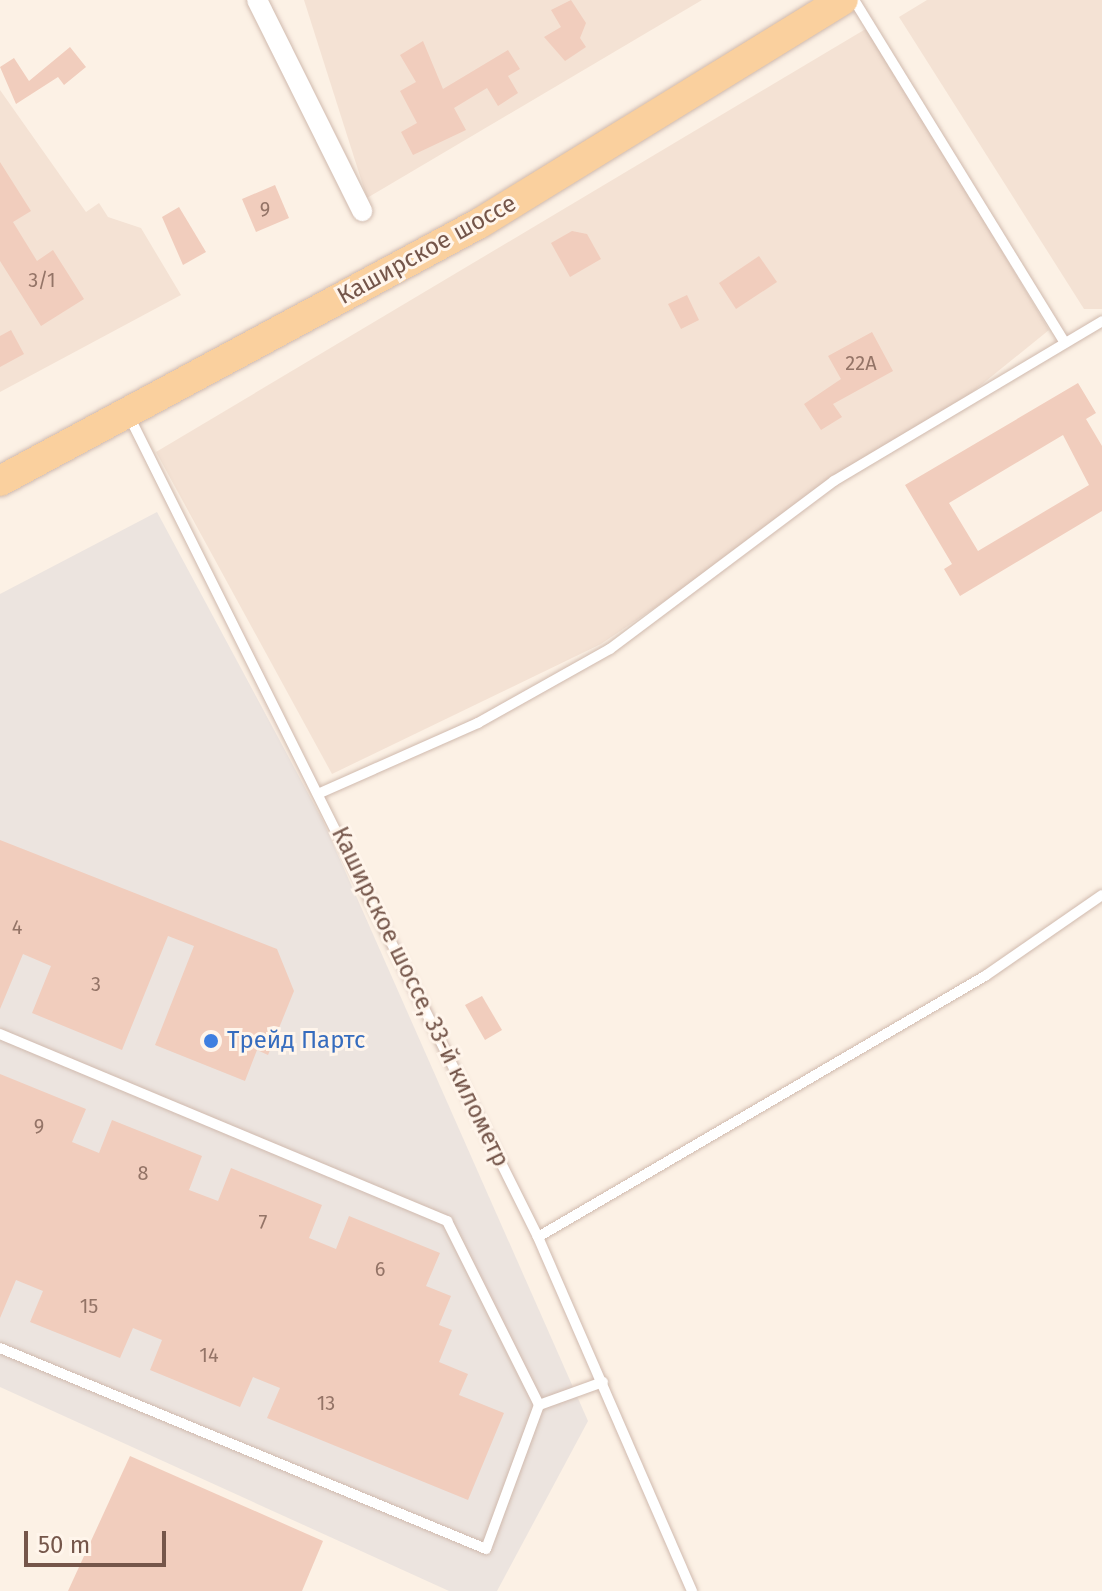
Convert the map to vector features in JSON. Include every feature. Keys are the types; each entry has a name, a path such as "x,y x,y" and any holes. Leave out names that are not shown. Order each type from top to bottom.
{"main road":[{"name":"Каширское шоссе","path":"0,481 480,223 843,0"}],"street":[{"path":"257,0 362,211"}],"lane":[{"path":"854,0 1063,340"},
{"path":"320,793 478,723 610,649 834,481 1063,340 1102,321"},
{"name":"Каширское шоссе, 33-й километр","path":"128,412 538,1237 692,1591"},
{"path":"538,1237 985,976 1102,895"},
{"path":"0,1034 447,1221 539,1405 486,1549 0,1348"},
{"path":"539,1405 603,1382"}],"shaded area":[{"path":"304,0 702,0 367,198"},
{"path":"927,0 1102,0 1102,309 1084,309 899,17"},
{"path":"869,27 1049,330 960,402 601,644 332,774 156,452"},
{"path":"0,90 86,212 99,203 108,217 141,228 181,295 0,392"},
{"path":"157,512 323,821 588,1421 497,1591 449,1591 0,1387 0,594"}],"building":[{"path":"571,0 586,23 580,38 586,47 565,61 544,37 561,27 551,10"},
{"path":"423,41 443,89 508,50 520,69 508,76 518,93 498,106 487,88 454,108 466,130 413,155 401,132 417,123 400,91 416,82 400,55"},
{"path":"70,47 86,67 64,85 58,77 16,104 0,67 14,58 29,81"},
{"path":"0,162 31,211 13,222 37,261 53,250 84,299 41,326 0,261"},
{"path":"275,185 289,218 256,232 242,199"},
{"path":"179,207 206,252 183,265 162,217"},
{"path":"572,231 587,234 601,259 570,277 551,243"},
{"path":"759,256 777,282 736,309 719,283"},
{"path":"687,295 699,320 681,329 668,304"},
{"path":"11,330 24,354 0,367 0,336"},
{"path":"872,332 893,371 833,404 842,417 821,430 804,404 841,379 828,356"},
{"path":"1078,383 1096,413 1086,419 1102,446 1102,511 960,596 944,569 952,564 905,485","holes":["1063,435 1089,485 978,551 949,503"]},
{"path":"0,840 277,949 294,991 268,1055 257,1050 245,1081 155,1045 194,946 168,936 122,1050 32,1013 51,966 23,954 0,1009"},
{"path":"482,996 502,1030 485,1040 465,1005"},
{"path":"0,1074 86,1109 72,1142 99,1153 112,1120 202,1156 189,1190 218,1201 231,1168 322,1205 309,1238 336,1249 349,1216 440,1253 426,1286 451,1296 439,1325 452,1330 439,1362 468,1374 459,1395 504,1413 468,1500 267,1418 280,1388 253,1377 240,1407 150,1370 162,1340 133,1328 120,1358 30,1322 43,1291 16,1280 0,1318"},
{"path":"130,1456 323,1541 302,1591 68,1591"}],"place":[{"name":"Трейд Партс","path":"211,1041"}]}
